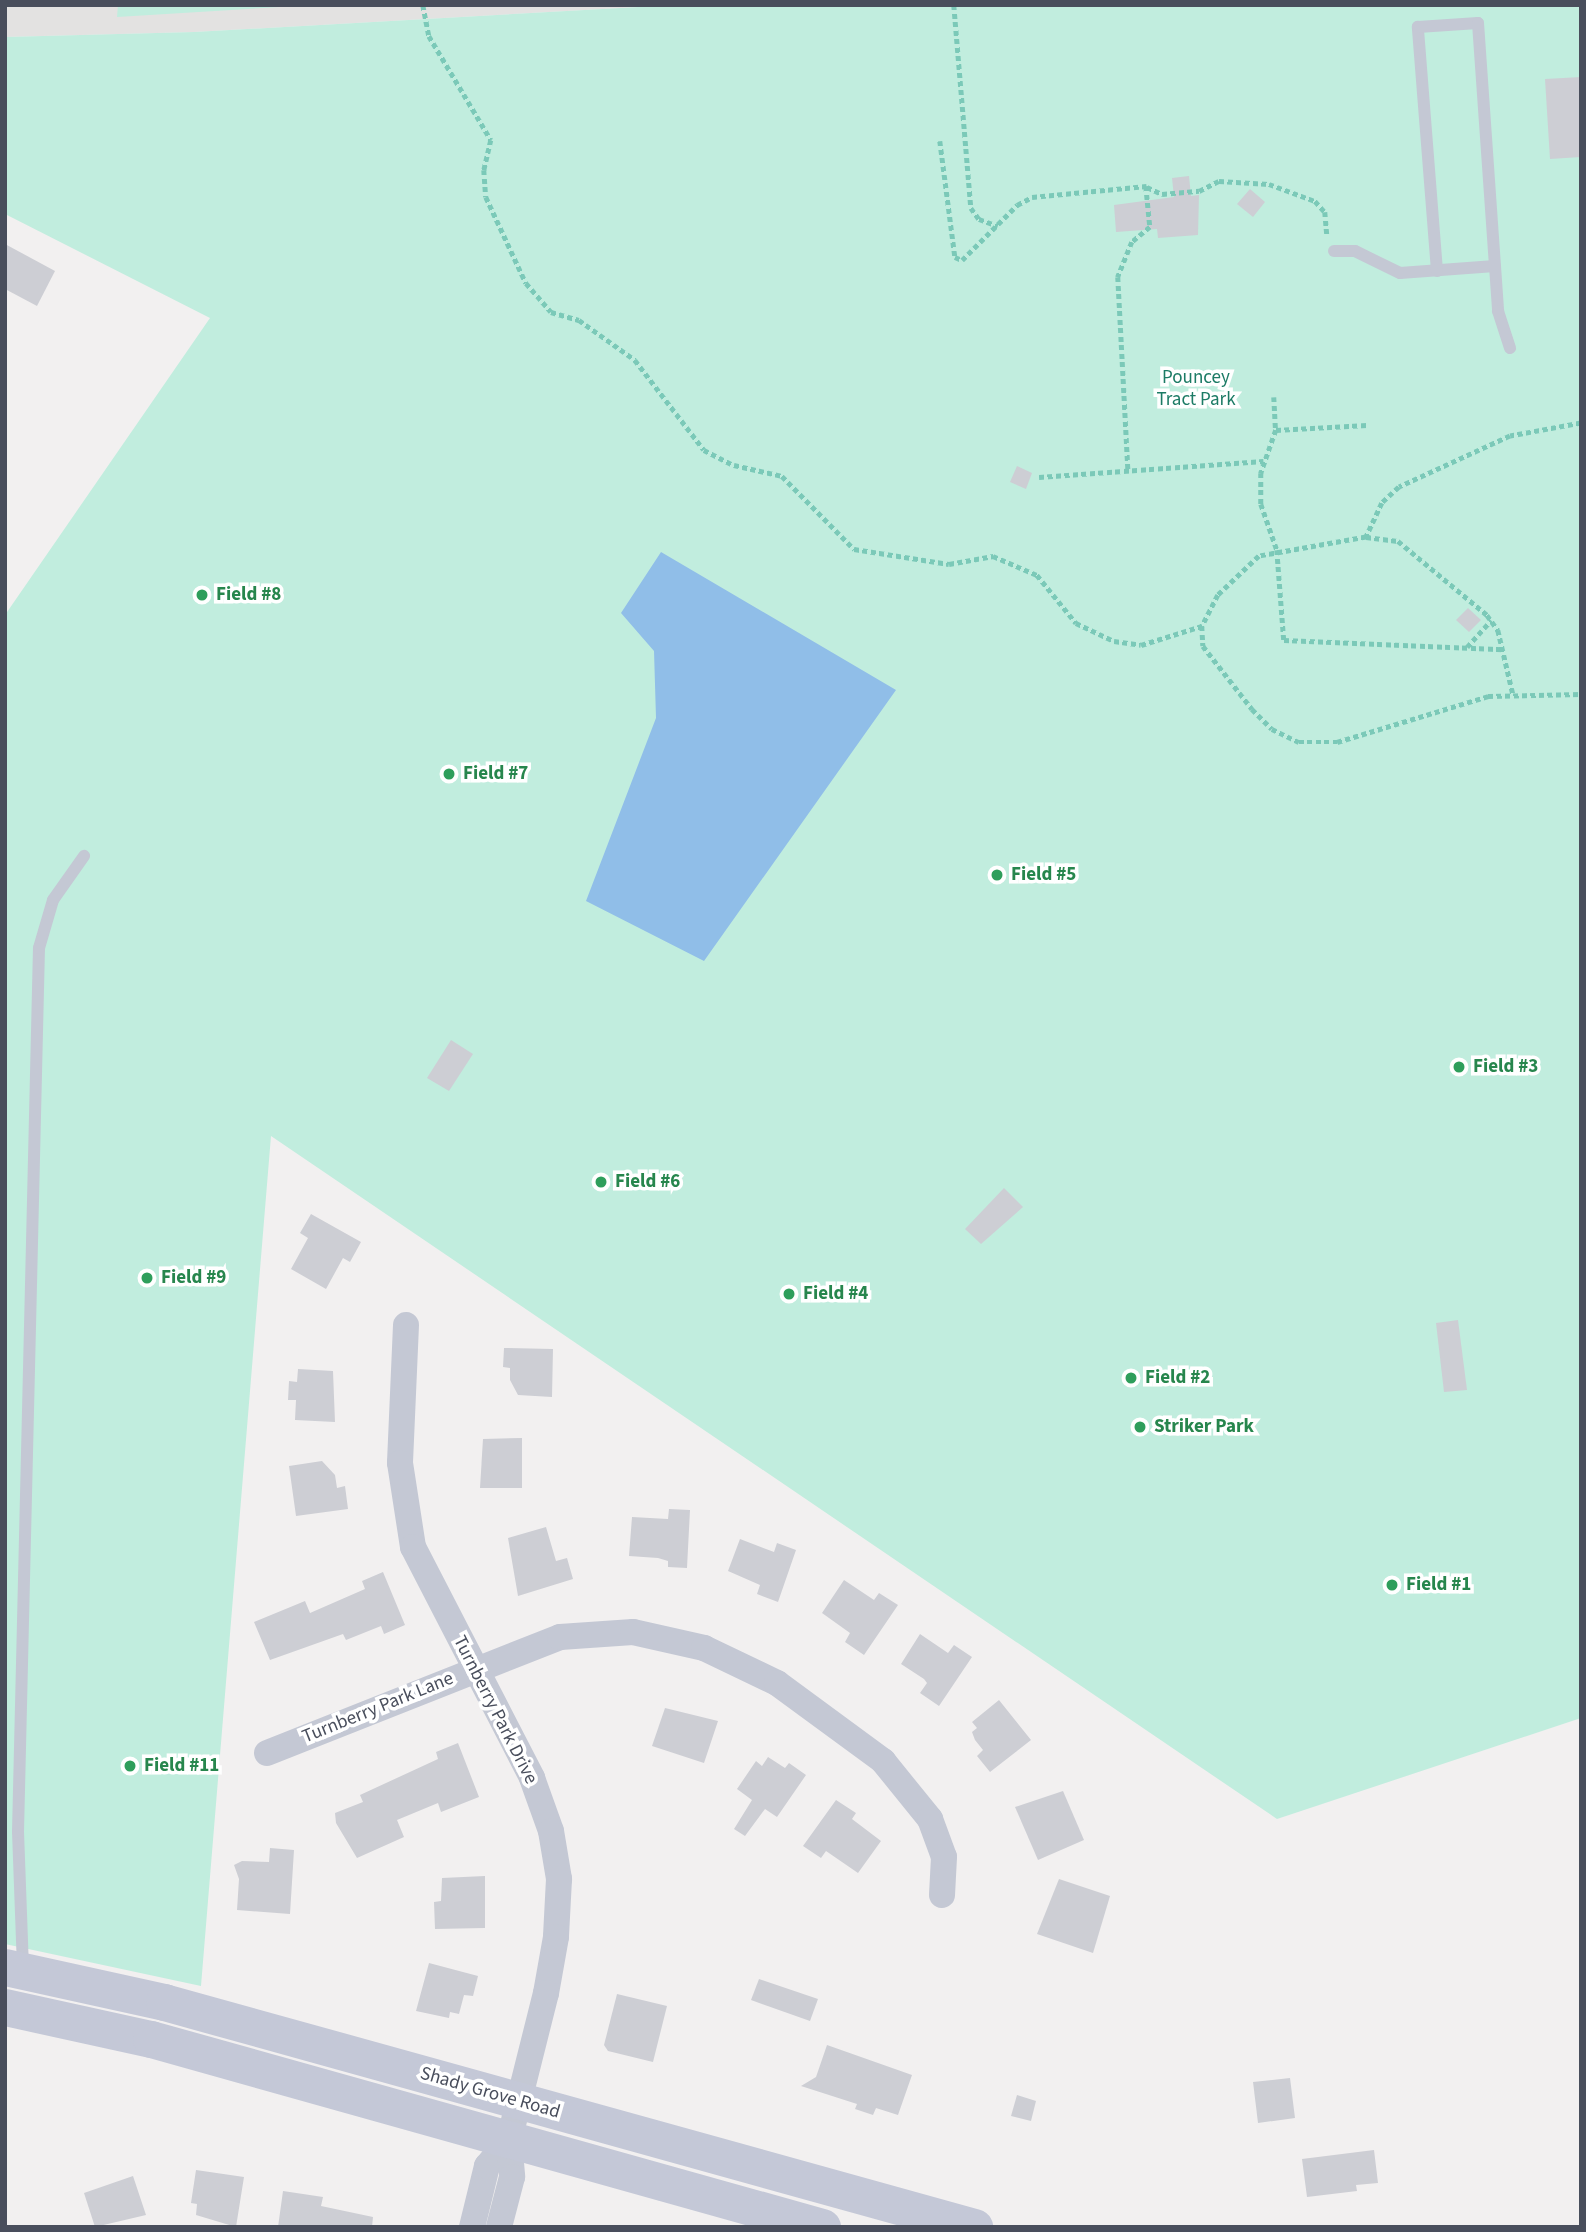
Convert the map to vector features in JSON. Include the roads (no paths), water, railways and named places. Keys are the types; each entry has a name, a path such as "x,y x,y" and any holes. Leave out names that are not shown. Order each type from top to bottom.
{"main road":[{"name":"Shady Grove Road","path":"17,1989 124,1992 974,2227"},
{"name":"Shady Grove Road","path":"17,1989 151,2039 822,2227"}],"street":[{"name":"Turnberry Park Drive","path":"406,1325 400,1463 413,1547 474,1669 533,1778 551,1832 559,1879 556,1937 509,2140 512,2177 499,2227"},
{"name":"Turnberry Park Lane","path":"267,1753 560,1637 633,1632 704,1648 777,1683 883,1761 930,1819 944,1857 942,1895"},
{"name":"Turnberry Park Drive","path":"472,2227 487,2166 509,2140"}],"lane":[{"path":"1437,271 1418,27 1478,23 1500,322 1510,348"},
{"path":"1331,251 1355,251 1391,272 1495,266"},
{"path":"17,1989 18,1832 39,948 53,901 84,856"}],"water":[{"path":"661,552 896,690 704,961 586,901 656,718 654,651 621,613"}],"place":[{"name":"Field #8","path":"202,595"},
{"name":"Field #7","path":"449,774"},
{"name":"Field #5","path":"997,875"},
{"name":"Field #3","path":"1459,1067"},
{"name":"Field #6","path":"601,1182"},
{"name":"Field #9","path":"147,1278"},
{"name":"Field #4","path":"789,1294"},
{"name":"Field #2","path":"1131,1378"},
{"name":"Striker Park","path":"1140,1427"},
{"name":"Field #1","path":"1392,1585"},
{"name":"Field #11","path":"130,1766"}],"park label":[{"name":"Pouncey Tract Park","path":"1196,389"}]}
